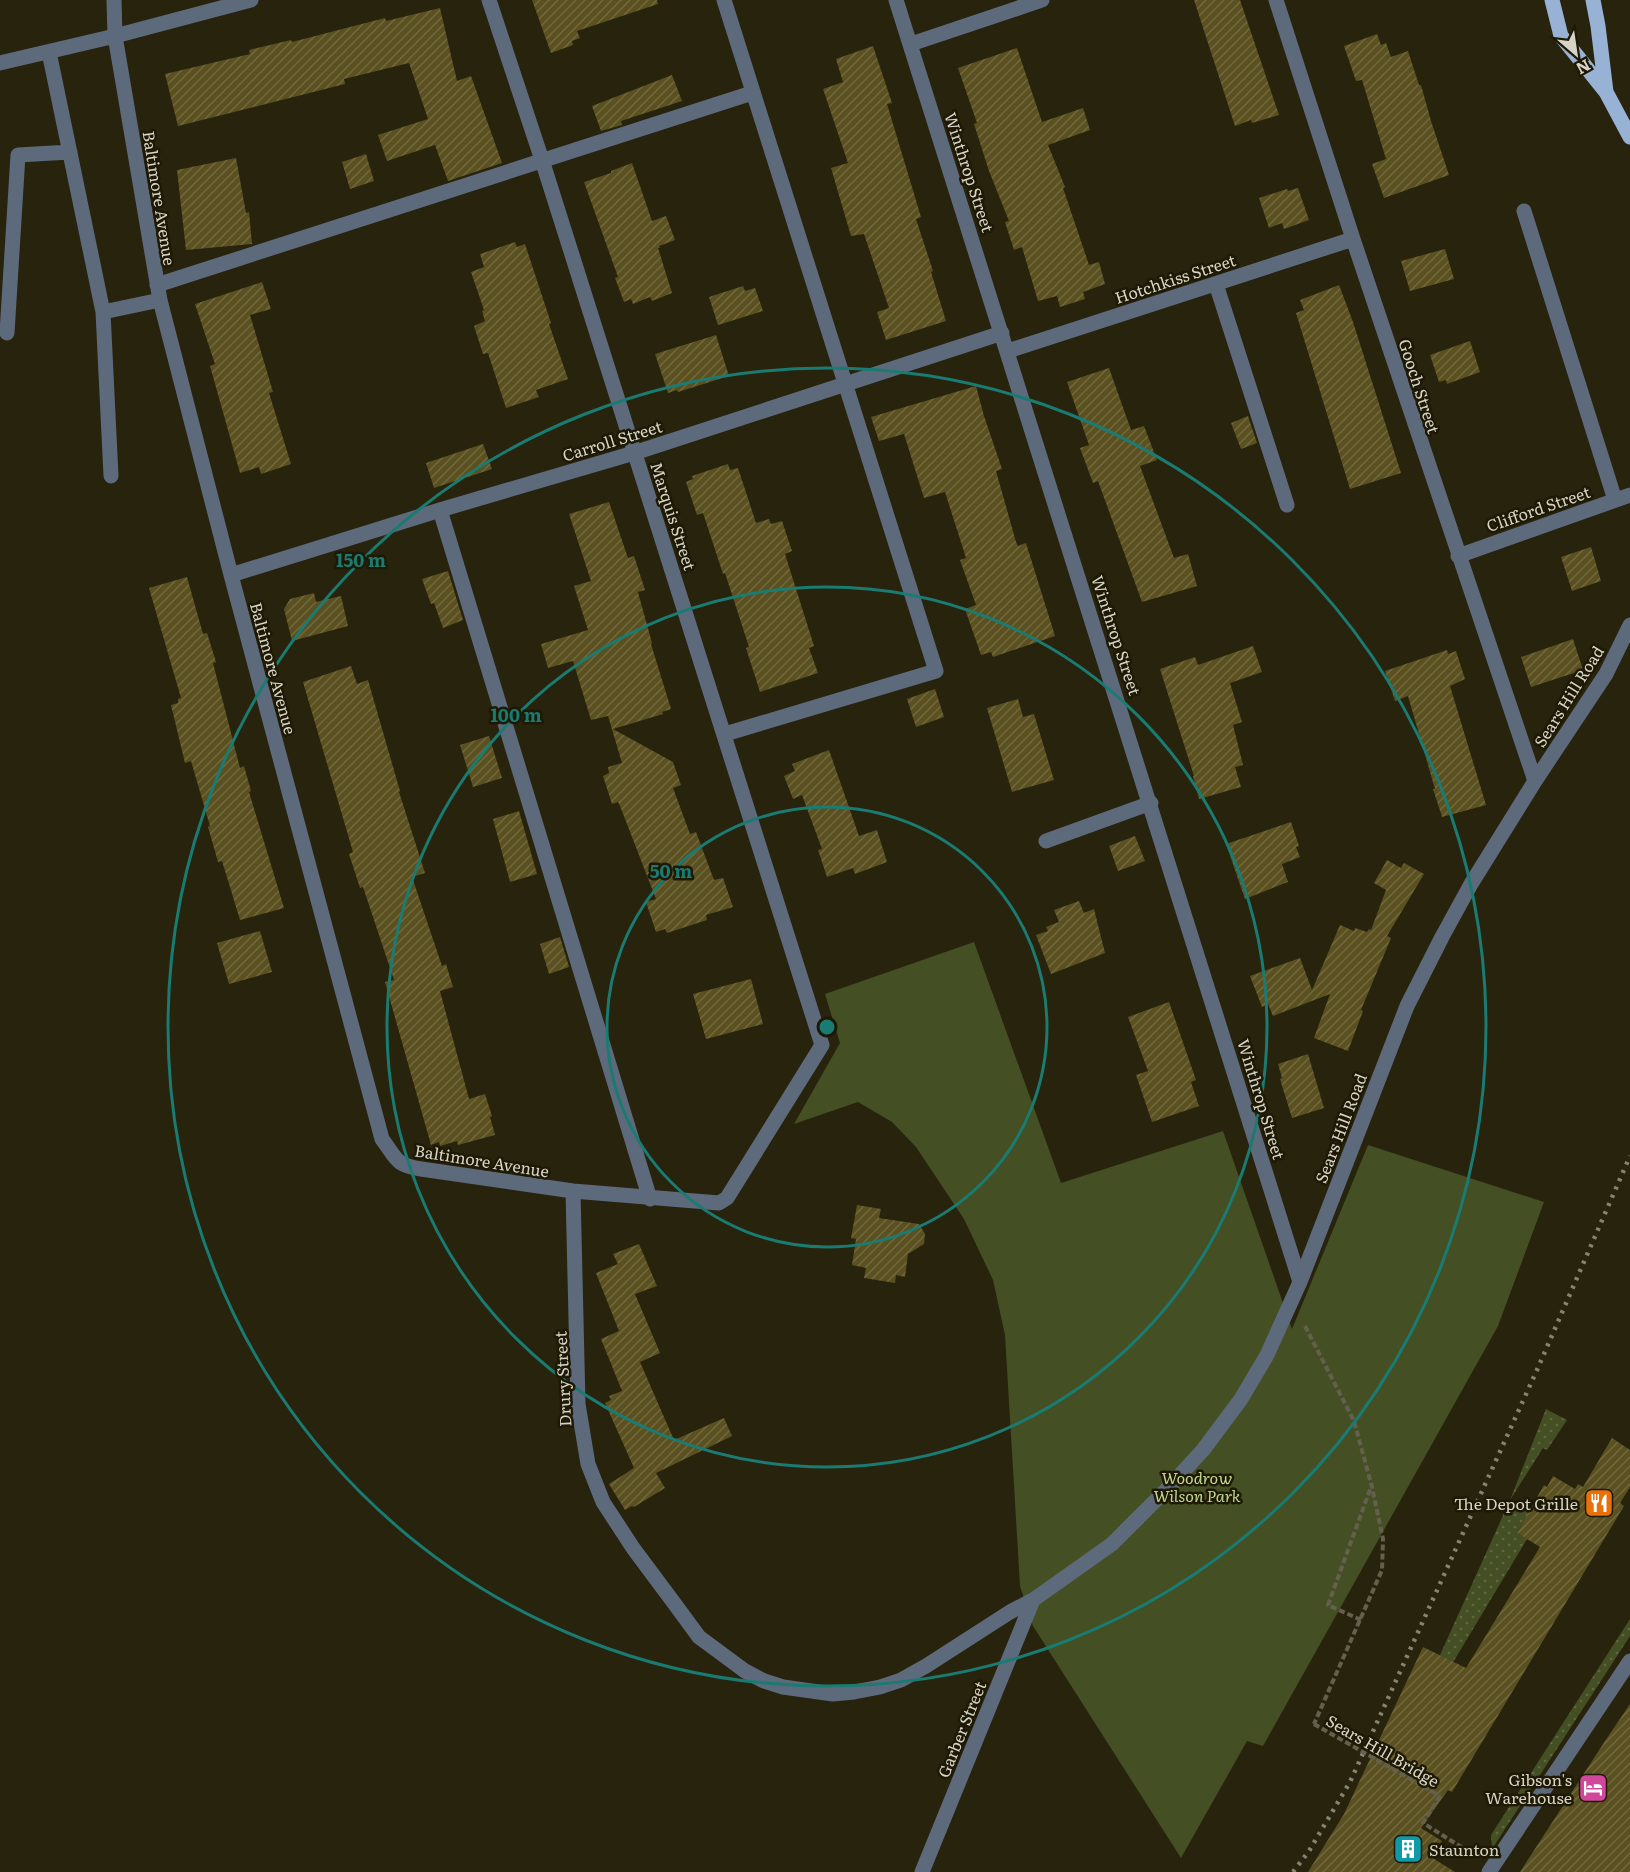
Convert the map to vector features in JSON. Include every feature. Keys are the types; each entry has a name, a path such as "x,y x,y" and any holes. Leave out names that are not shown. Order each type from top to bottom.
{"main road":[{"path":"1552,0 1561,36 1606,92 1630,137"},
{"path":"1593,0 1606,92"}],"street":[{"name":"Baltimore Avenue","path":"114,0 115,36 158,293 382,1139 399,1163 405,1167 573,1191"},
{"path":"0,63 115,36 251,0"},
{"name":"Marquis Street","path":"489,0 725,734 822,1045 727,1198 719,1203 650,1198"},
{"path":"724,0 936,671 725,734"},
{"name":"Winthrop Street","path":"896,0 1151,803 1300,1282"},
{"path":"910,44 1042,0"},
{"name":"Gooch Street","path":"1276,0 1458,556 1535,781"},
{"path":"49,51 103,312 111,476"},
{"path":"103,312 542,160 752,93"},
{"path":"7,333 18,155 70,153"},
{"path":"1524,211 1623,498"},
{"name":"Hotchkiss Street","path":"1008,351 1353,239"},
{"path":"1216,284 1287,504"},
{"name":"Carroll Street","path":"231,575 634,453 1002,333"},
{"name":"Clifford Street","path":"1458,556 1623,498"},
{"path":"440,510 650,1198 573,1191"},
{"name":"Sears Hill Road","path":"1033,1600 1112,1544 1169,1487 1203,1450 1255,1377 1300,1282 1407,1006 1472,884 1535,781 1606,674 1630,624"},
{"path":"1046,841 1151,803"},
{"name":"Drury Street","path":"573,1191 578,1404 588,1464 603,1502 633,1548 699,1637 745,1671 764,1681 798,1690 834,1694 854,1692 901,1680 1033,1600"},
{"name":"Garber Street","path":"922,1872 1033,1600"},
{"path":"1489,1872 1630,1661"}],"path":[{"path":"1292,1300 1354,1421 1372,1487 1383,1539 1382,1570 1361,1620 1328,1605 1372,1487"},
{"name":"Sears Hill Bridge","path":"1361,1620 1314,1724 1440,1796 1423,1823 1476,1856"}],"green space":[{"name":"Woodrow Wilson Park","path":"974,942 1061,1183 1223,1131 1292,1329 1368,1145 1544,1202 1498,1326 1263,1746 1247,1741 1181,1858 1033,1626 1020,1586 1005,1335 993,1280 964,1219 916,1147 892,1122 858,1102 794,1124 840,1043 825,994"},
{"path":"1546,1409 1567,1420 1547,1450 1543,1448 1510,1500"},
{"path":"1510,1500 1529,1512 1517,1533 1527,1539 1452,1664 1440,1655"},
{"path":"1630,1619 1630,1636 1492,1849 1491,1835"}],"building":[{"path":"532,0 657,0 658,4 577,31 580,38 572,41 573,45 551,53"},
{"path":"1194,0 1240,0 1279,115 1252,123 1251,120 1235,126"},
{"path":"440,8 457,81 471,76 502,163 448,181 435,145 387,161 378,135 428,119 409,63 344,79 345,84 178,126 165,74 250,54 249,50 291,40 292,42 385,18 386,21"},
{"path":"1377,34 1381,45 1386,43 1391,57 1408,51 1449,175 1384,198 1372,164 1386,159 1362,80 1356,81 1344,46"},
{"path":"873,46 892,103 887,104 921,217 916,219 946,321 886,340 877,312 889,308 864,234 851,236 831,168 848,163 823,89 843,82 836,59"},
{"path":"1017,48 1042,122 1083,108 1090,130 1048,145 1065,187 1063,188 1089,265 1099,262 1105,284 1083,292 1085,299 1060,307 1057,296 1038,301 1022,247 1014,250 1005,222 1009,221 989,171 974,124 977,123 958,68"},
{"path":"672,75 682,101 621,121 622,125 601,131 592,106"},
{"path":"366,154 374,181 350,189 342,162"},
{"path":"236,158 246,213 249,212 252,244 186,250 177,170"},
{"path":"632,163 652,221 666,216 675,240 658,248 672,293 652,301 650,297 633,304 631,299 624,302 615,278 618,277 584,182"},
{"path":"1298,188 1309,220 1284,229 1282,223 1269,228 1259,198"},
{"path":"515,242 517,247 525,244 568,379 536,390 539,397 506,408 488,353 483,354 474,326 485,321 482,311 484,310 471,272 484,267 480,254"},
{"path":"1445,249 1454,279 1410,291 1401,261"},
{"path":"262,282 271,309 250,315 273,392 269,393 291,464 261,474 259,467 240,473 210,366 215,364 195,304"},
{"path":"1339,285 1401,473 1350,489 1296,313 1304,310 1300,300"},
{"path":"743,286 745,291 755,288 763,311 718,325 709,297"},
{"path":"716,335 729,376 668,393 655,354"},
{"path":"1470,341 1480,372 1447,384 1446,380 1439,382 1430,355"},
{"path":"1109,368 1131,430 1144,426 1157,460 1140,466 1174,558 1188,554 1197,586 1142,602 1098,481 1093,483 1080,448 1089,445 1067,382"},
{"path":"976,386 1002,469 996,471 1016,542 1018,546 1026,543 1055,636 993,657 991,652 981,655 965,609 976,605 960,560 966,558 945,492 924,498 904,434 879,441 871,417"},
{"path":"1248,416 1257,443 1241,449 1231,423"},
{"path":"483,444 492,469 434,488 426,463"},
{"path":"728,464 730,470 738,468 756,523 769,519 771,524 782,521 792,551 785,554 814,646 809,648 818,673 760,692 746,648 749,647 725,573 723,574 703,513 697,515 686,482 693,479 692,476"},
{"path":"609,502 628,558 634,556 645,590 638,592 671,709 662,712 663,714 613,729 673,762 681,785 673,788 690,834 696,832 714,880 723,878 733,907 706,915 707,920 667,933 665,929 656,932 646,902 656,899 620,806 618,802 612,804 603,776 609,773 608,767 622,763 608,716 591,720 573,661 548,668 541,644 588,630 574,586 591,581 569,514"},
{"path":"1591,547 1601,581 1572,591 1561,557"},
{"path":"448,571 463,620 443,628 422,579"},
{"path":"187,577 203,634 207,633 216,662 213,663 240,768 244,766 251,791 249,792 284,908 240,920 222,861 218,862 191,761 185,763 171,705 178,703 178,699 181,698 149,588"},
{"path":"314,593 316,602 341,596 348,626 292,641 284,609 290,599"},
{"path":"1573,639 1583,670 1531,687 1521,657"},
{"path":"1253,646 1262,672 1230,683 1242,722 1233,725 1243,765 1235,767 1241,787 1199,799 1194,776 1160,669 1195,657 1198,665"},
{"path":"1447,650 1448,654 1456,651 1465,679 1450,686 1486,805 1442,817 1408,696 1395,701 1385,671"},
{"path":"351,666 357,684 368,680 399,792 425,873 412,877 442,966 446,964 453,987 440,991 469,1099 485,1094 492,1116 490,1117 495,1135 458,1145 457,1141 440,1146 439,1142 431,1145 385,982 394,980 363,887 360,888 349,854 353,852 303,682"},
{"path":"935,689 944,717 916,727 907,699"},
{"path":"1018,699 1023,717 1034,714 1054,780 1012,792 987,708"},
{"path":"489,736 502,778 473,787 460,745"},
{"path":"829,750 859,836 877,830 887,862 855,874 853,868 827,877 818,850 822,849 802,795 793,799 784,776 795,771 792,764"},
{"path":"519,811 537,874 510,882 493,819"},
{"path":"1291,822 1300,857 1282,864 1288,882 1245,899 1226,844"},
{"path":"1135,836 1145,861 1118,871 1109,846"},
{"path":"1387,860 1401,868 1404,863 1424,874 1387,936 1391,938 1361,1010 1363,1011 1348,1051 1314,1038 1330,994 1273,1016 1268,1004 1262,1007 1250,976 1300,958 1312,990 1340,925 1354,931 1355,928 1367,932 1371,930 1386,890 1374,883"},
{"path":"1079,901 1084,913 1094,909 1105,953 1051,974 1036,935 1048,931 1046,927 1059,922 1054,910"},
{"path":"260,931 272,972 229,984 217,943"},
{"path":"560,937 569,967 549,974 540,944"},
{"path":"751,979 763,1024 706,1039 693,994"},
{"path":"1169,1002 1196,1080 1191,1082 1199,1106 1152,1122 1136,1075 1148,1071 1128,1017"},
{"path":"1308,1054 1324,1108 1292,1118 1280,1079 1282,1078 1278,1064"},
{"path":"857,1205 881,1209 879,1218 919,1224 925,1234 924,1244 908,1254 905,1277 896,1275 895,1283 864,1278 866,1268 852,1265 856,1239 851,1238"},
{"path":"639,1244 657,1286 635,1294 660,1353 640,1362 674,1440 724,1418 732,1436 656,1473 665,1488 625,1510 609,1484 634,1468 605,1403 611,1400 609,1396 622,1391 601,1339 619,1331 596,1273 618,1264 613,1254"},
{"path":"1612,1438 1630,1450 1630,1487 1620,1503 1624,1506 1452,1792 1448,1790 1421,1828 1442,1841 1431,1857 1455,1872 1308,1872 1344,1814 1423,1647 1466,1668 1540,1547 1517,1533 1544,1485 1547,1487 1553,1476 1575,1489 1578,1484 1583,1487"},
{"path":"1630,1704 1630,1872 1520,1872 1605,1741"}],"railway":[{"path":"1293,1872 1309,1851 1350,1782 1537,1370 1630,1156"}],"place":[{"name":"The Depot Grille","path":"1599,1503"},
{"name":"Gibson's Warehouse","path":"1593,1788"},
{"name":"Staunton","path":"1408,1849"}]}
